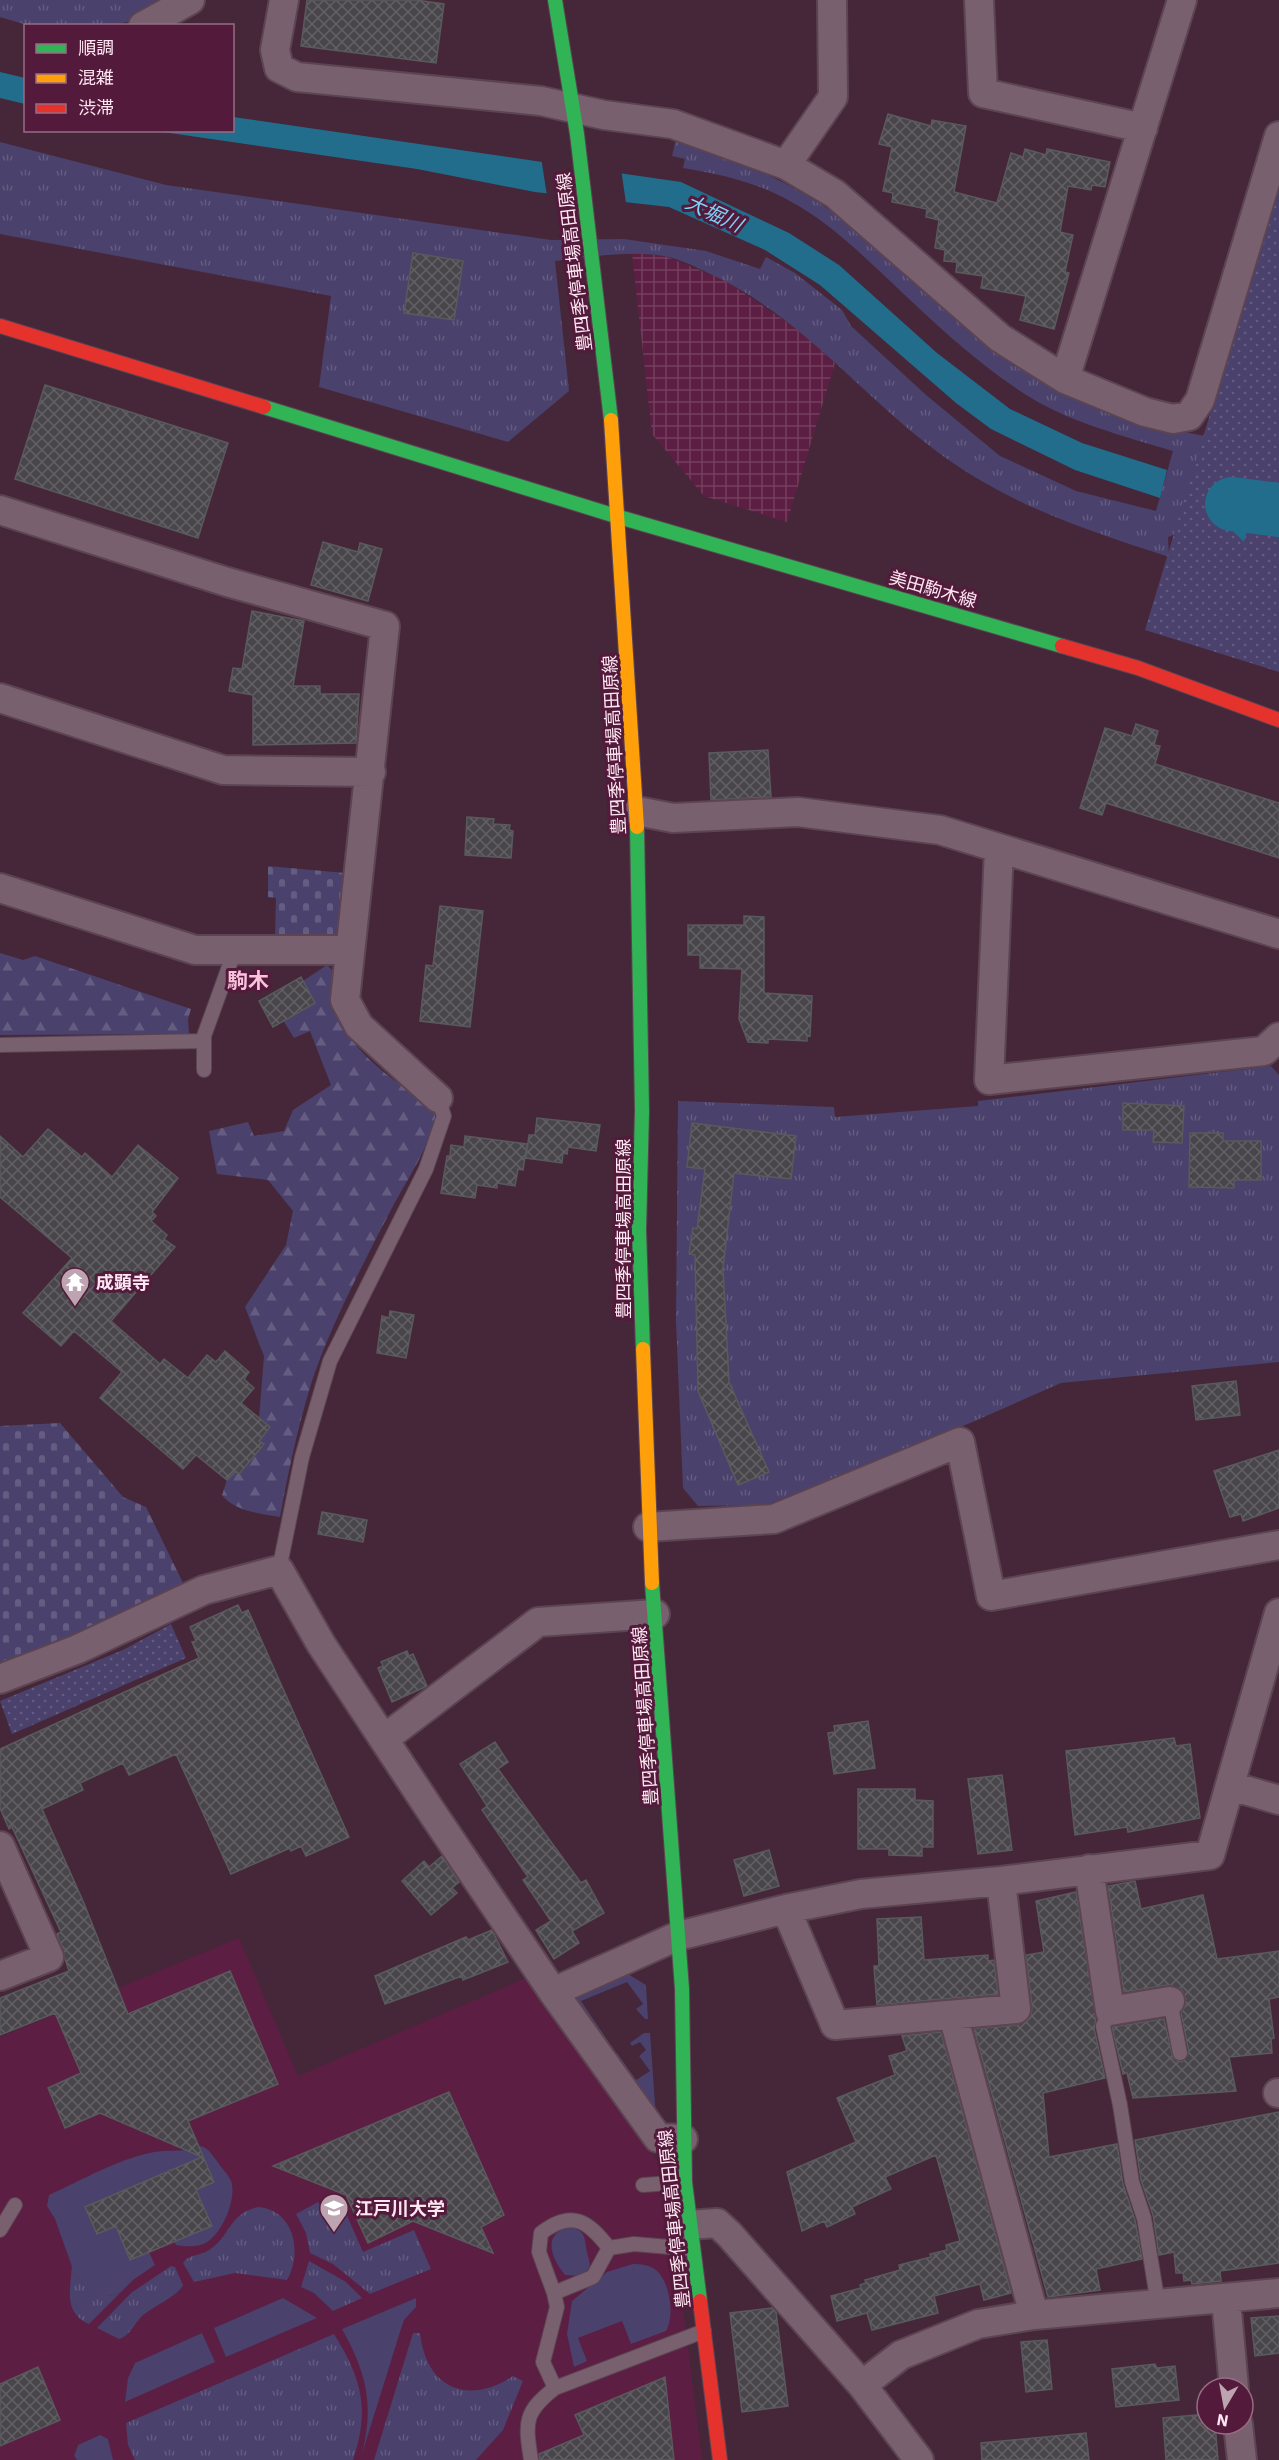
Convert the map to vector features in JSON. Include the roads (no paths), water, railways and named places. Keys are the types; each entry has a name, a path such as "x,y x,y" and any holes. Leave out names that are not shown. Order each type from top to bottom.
{"main road":[{"name":"豊四季停車場高田原線","path":"555,0 575,121 614,449 619,517 637,811 642,1112 639,1241 648,1527 682,1989 685,2182 720,2460"},
{"name":"美田駒木線","path":"0,326 619,517 1138,668 1279,720"}],"street":[{"path":"147,24 190,0"},
{"path":"284,0 275,50 279,68 287,74 297,77 541,101 575,121 673,124 786,165 835,194 1000,338 1065,378 1145,412 1173,419 1190,416 1200,400 1279,136"},
{"path":"786,165 833,97 832,0"},
{"path":"979,0 983,93 1143,128"},
{"path":"1065,378 1182,0"},
{"path":"0,510 227,582 385,626 345,1000 359,1026 438,1098"},
{"path":"0,698 223,770 371,772"},
{"path":"637,811 673,818 798,812 940,830 1279,934"},
{"path":"999,849 989,1080 1264,1051 1279,1037"},
{"path":"0,888 195,950 350,950"},
{"path":"648,1527 774,1519 960,1442 991,1596 1204,1556 1279,1545"},
{"path":"0,1679 78,1649 204,1590 279,1570 321,1644 553,1992 658,2138 683,2139"},
{"path":"553,1992 678,1936 786,1909 861,1894 1001,1881 1210,1855 1232,1786 1279,1613"},
{"path":"384,1739 538,1622 655,1614"},
{"path":"1232,1786 1279,1800"},
{"path":"0,1846 49,1957 0,1976"},
{"path":"1089,1869 1110,2011 1170,2001"},
{"path":"786,1909 835,2025 1016,2009 1001,1881"},
{"path":"953,2015 1034,2315"},
{"path":"691,2237 717,2223 729,2234 862,2385 919,2460"},
{"path":"862,2385 901,2355 978,2324 1034,2315 1279,2293"},
{"path":"1226,2299 1233,2376"},
{"path":"1239,2436 1242,2460"}],"lane":[{"path":"204,1070 204,1041 235,950"},
{"path":"0,1045 204,1041"},
{"path":"279,1570 302,1457 330,1361 426,1169 444,1116 438,1098"},
{"path":"1170,2001 1180,2053"},
{"path":"1110,2011 1103,2026 1120,2105 1132,2182 1144,2218 1158,2304"},
{"path":"643,2185 685,2182"},
{"path":"0,2230 15,2205"},
{"path":"555,2388 543,2362 557,2307 539,2252 541,2233 564,2221 580,2221 593,2227 609,2248"},
{"path":"609,2248 691,2237"},
{"path":"554,2293 593,2277 609,2248"},
{"path":"531,2460 527,2433 531,2414 536,2403 555,2388 704,2331"}],"water":[{"path":"0,72 24,78 24,104 0,98"},
{"path":"234,117 681,182 789,233 839,265 937,353 1010,409 1082,443 1167,470 1160,498 1075,470 991,429 956,403 820,285 765,250 669,207 535,192 417,169 163,132 234,132"},
{"path":"1260,483 1244,542 1223,521 1232,491"}],"waterway":[{"name":"大堀川","path":"1232,504 1279,510"}],"place":[{"name":"成顕寺","path":"75,1308"},
{"name":"江戸川大学","path":"334,2234"}],"district":[{"name":"駒木","path":"248,980"}]}
